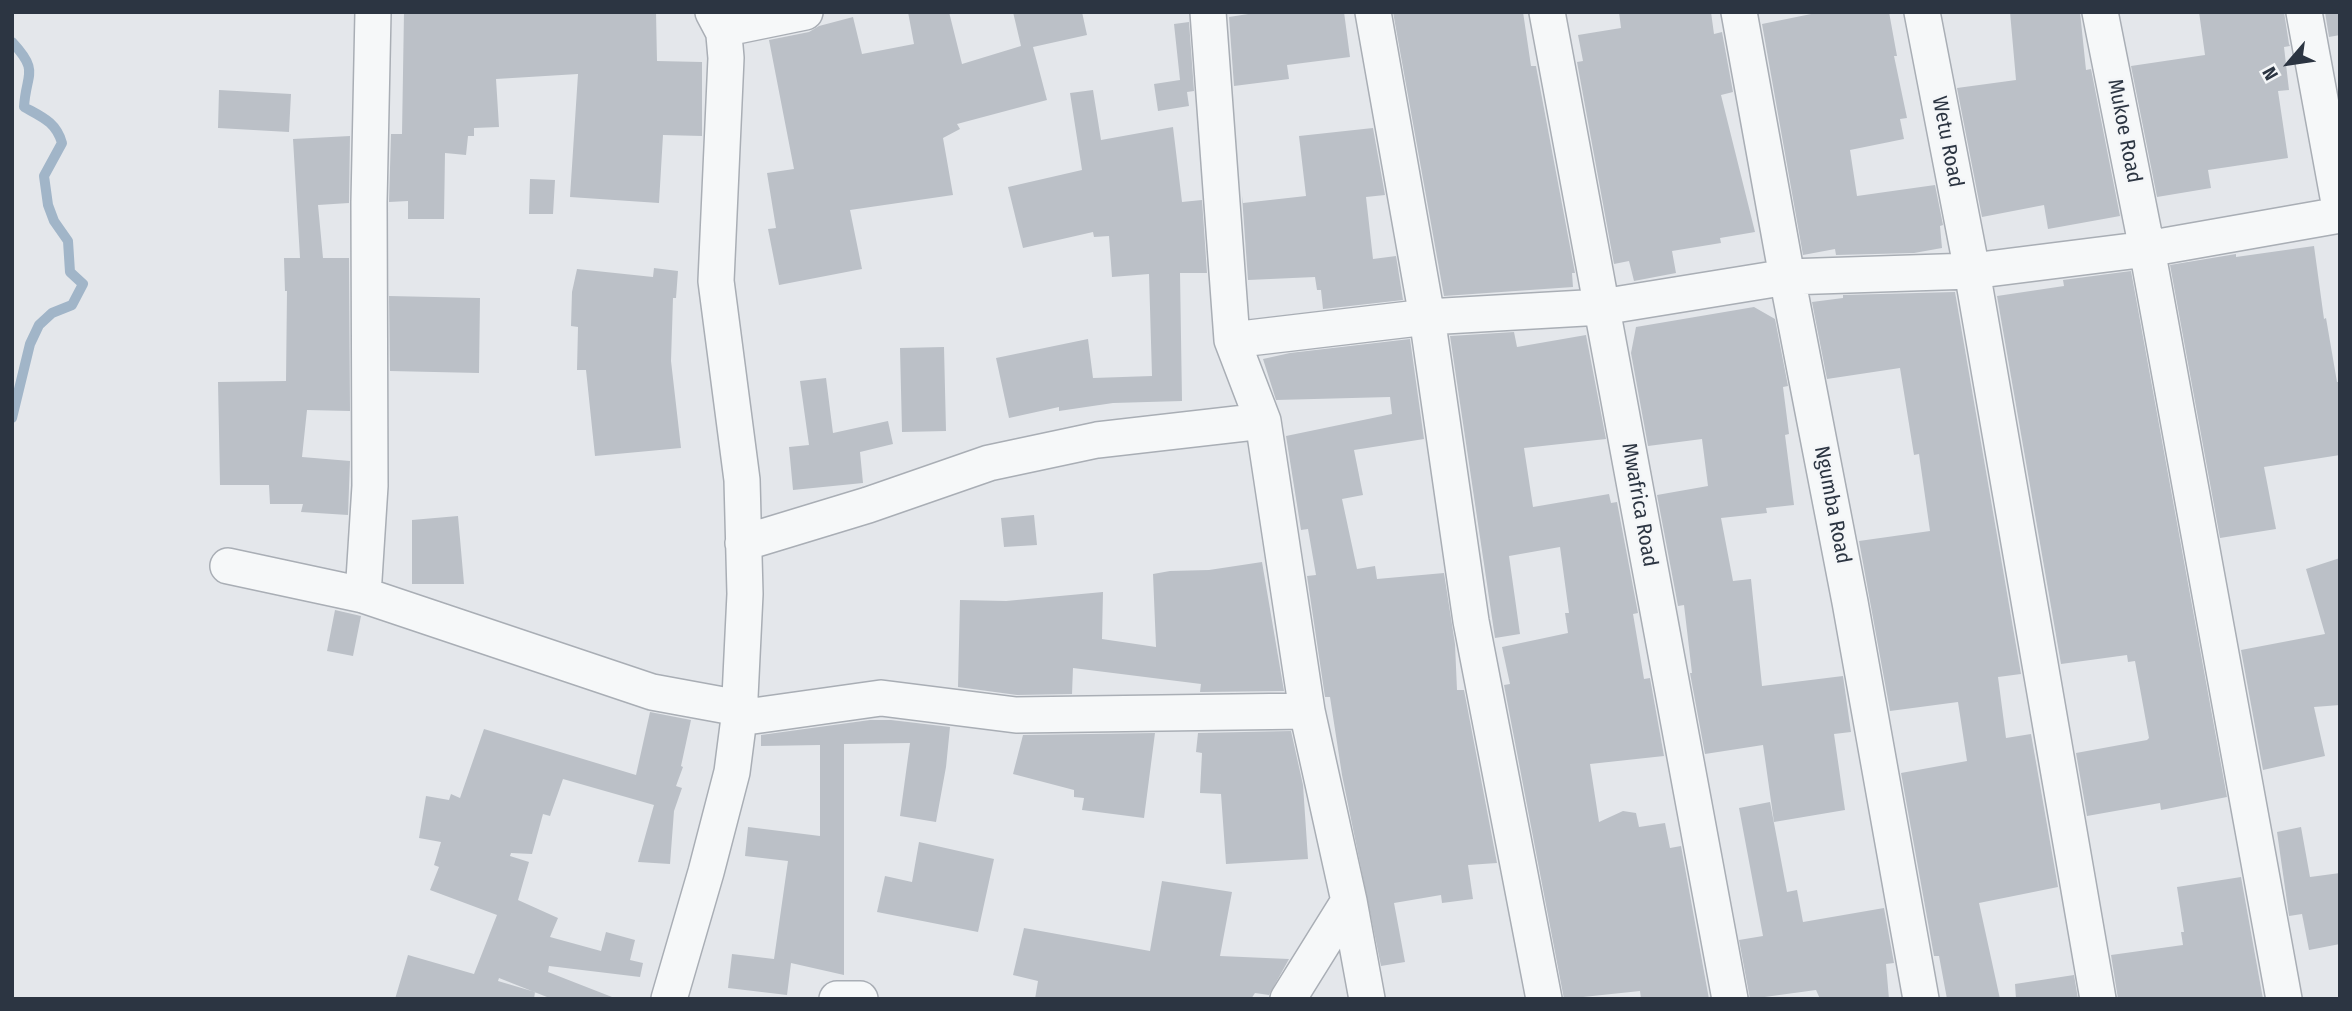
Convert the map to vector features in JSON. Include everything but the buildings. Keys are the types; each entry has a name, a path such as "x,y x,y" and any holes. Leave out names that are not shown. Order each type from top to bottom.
{"street":[{"path":"363,595 370,486 369,202 373,12"},
{"path":"669,999 732,772 739,713 745,594 742,480 716,281 726,58 719,18 805,12"},
{"path":"1208,12 1232,340 1263,421 1307,711 1349,901 1367,999"},
{"path":"1373,12 1427,317 1471,621 1544,999"},
{"name":"Mwafrica Road","path":"1547,12 1730,999"},
{"name":"Ngumba Road","path":"1740,12 1921,999"},
{"name":"Wetu Road","path":"1922,12 1972,271 2098,999"},
{"name":"Mukoe Road","path":"2100,12 2147,249 2284,999"},
{"path":"2304,12 2340,208"},
{"path":"1232,340 1427,317 1602,306 1787,277 1972,271 2147,249 2340,215"},
{"path":"743,543 868,505 989,463 1097,440 1263,421"},
{"path":"228,566 363,595 652,692 739,713 881,698 1016,715 1307,711"},
{"path":"1288,999 1349,901"},
{"path":"837,999 860,999"}],"waterway":[{"path":"12,42 29,67 24,107 52,125 62,143 44,176 48,205 54,221 68,241 70,272 83,284 72,305 52,313 39,325 30,344 12,418"}]}
